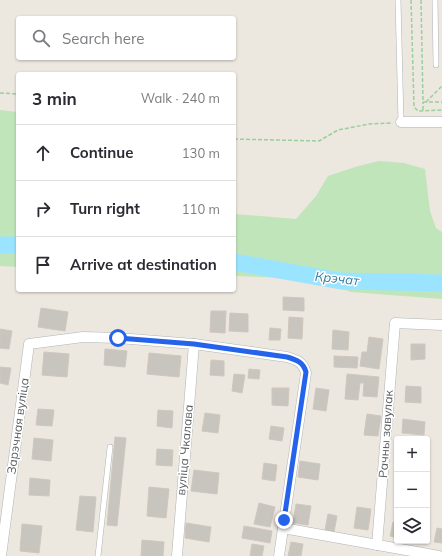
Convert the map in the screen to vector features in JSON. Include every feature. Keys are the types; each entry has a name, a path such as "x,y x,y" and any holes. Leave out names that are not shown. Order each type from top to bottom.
{"street":[{"path":"401,122 442,122"},
{"name":"Рачны завулак","path":"378,545 394,324 442,325"},
{"name":"Зарэчная вуліца","path":"1,556 29,344 83,337 118,338 194,344"},
{"path":"194,344 287,357 300,362 304,366 306,372 278,556"},
{"name":"вуліца Чкалава","path":"177,556 194,344"},
{"path":"283,528 378,545 396,552 439,556"}],"lane":[{"path":"398,0 401,122"},
{"path":"435,0 436,65"},
{"path":"98,556 110,447"}],"path":[{"path":"411,0 414,107 416,110 442,110"},
{"path":"421,0 423,110"},
{"path":"424,102 442,86"},
{"path":"0,93 16,94"},
{"path":"424,102 442,102"},
{"path":"236,139 319,141 338,130 369,124 401,122"}],"green space":[{"path":"0,110 16,112 16,267 0,266"},
{"path":"379,161 404,163 425,169 430,211 436,228 442,232 442,299 351,292 315,279 236,276 236,214 296,219 316,196 328,176"}],"building":[{"path":"283,297 304,298 304,311 283,310"},
{"path":"41,308 68,312 65,331 38,327"},
{"path":"211,311 226,311 225,333 210,332"},
{"path":"230,313 248,314 248,332 229,331"},
{"path":"289,317 303,318 302,339 288,338"},
{"path":"270,328 281,329 280,340 269,340"},
{"path":"0,329 12,331 9,349 0,348"},
{"path":"333,330 349,332 348,350 332,349"},
{"path":"369,337 383,339 379,369 360,366 362,352 367,352"},
{"path":"411,344 425,344 425,359 411,360"},
{"path":"105,349 127,351 125,367 104,365"},
{"path":"44,352 69,354 67,377 42,375"},
{"path":"149,353 181,356 179,377 147,374"},
{"path":"334,356 358,357 357,368 334,367"},
{"path":"211,360 224,361 224,376 210,375"},
{"path":"0,367 11,368 8,385 0,383"},
{"path":"249,369 260,370 259,379 248,378"},
{"path":"234,374 245,375 242,393 232,391"},
{"path":"347,374 379,377 377,397 363,396 364,383 360,383 358,400 345,399"},
{"path":"406,386 421,387 421,403 405,402"},
{"path":"272,388 289,388 288,406 272,405"},
{"path":"316,388 329,390 326,411 313,409"},
{"path":"38,409 54,410 52,426 36,425"},
{"path":"158,410 173,411 172,428 157,426"},
{"path":"205,413 220,415 218,433 202,431"},
{"path":"367,414 381,416 378,436 364,435"},
{"path":"403,419 425,422 424,435 402,433"},
{"path":"271,426 284,428 282,441 269,439"},
{"path":"115,437 126,438 117,526 107,525"},
{"path":"34,438 53,440 51,461 32,459"},
{"path":"157,449 173,450 172,466 156,465"},
{"path":"300,461 320,464 318,480 298,477"},
{"path":"264,463 277,465 275,481 262,479"},
{"path":"194,470 219,473 217,494 191,491"},
{"path":"30,478 50,480 49,496 29,495"},
{"path":"149,487 169,489 166,518 147,516"},
{"path":"80,496 96,497 93,532 76,530"},
{"path":"259,503 275,507 270,527 254,524"},
{"path":"296,504 311,506 308,525 293,523"},
{"path":"357,507 371,509 368,530 354,528"},
{"path":"328,514 337,516 334,532 325,530"},
{"path":"393,522 394,522 394,537 390,536"},
{"path":"186,523 211,527 209,542 185,538"},
{"path":"22,524 42,526 39,553 20,551"},
{"path":"244,526 272,531 270,543 242,538"},
{"path":"437,528 442,529 442,543 434,542"},
{"path":"142,540 164,542 163,556 141,556"},
{"path":"291,542 303,544 301,556 288,556"},
{"path":"252,544 264,546 262,556 250,556"}],"waterway":[{"name":"Крэчат","path":"0,245 16,245"},
{"name":"Крэчат","path":"236,262 341,281 442,283"}],"route":[{"path":"118,338 194,344 287,357 300,362 304,366 306,372 284,520"}]}
